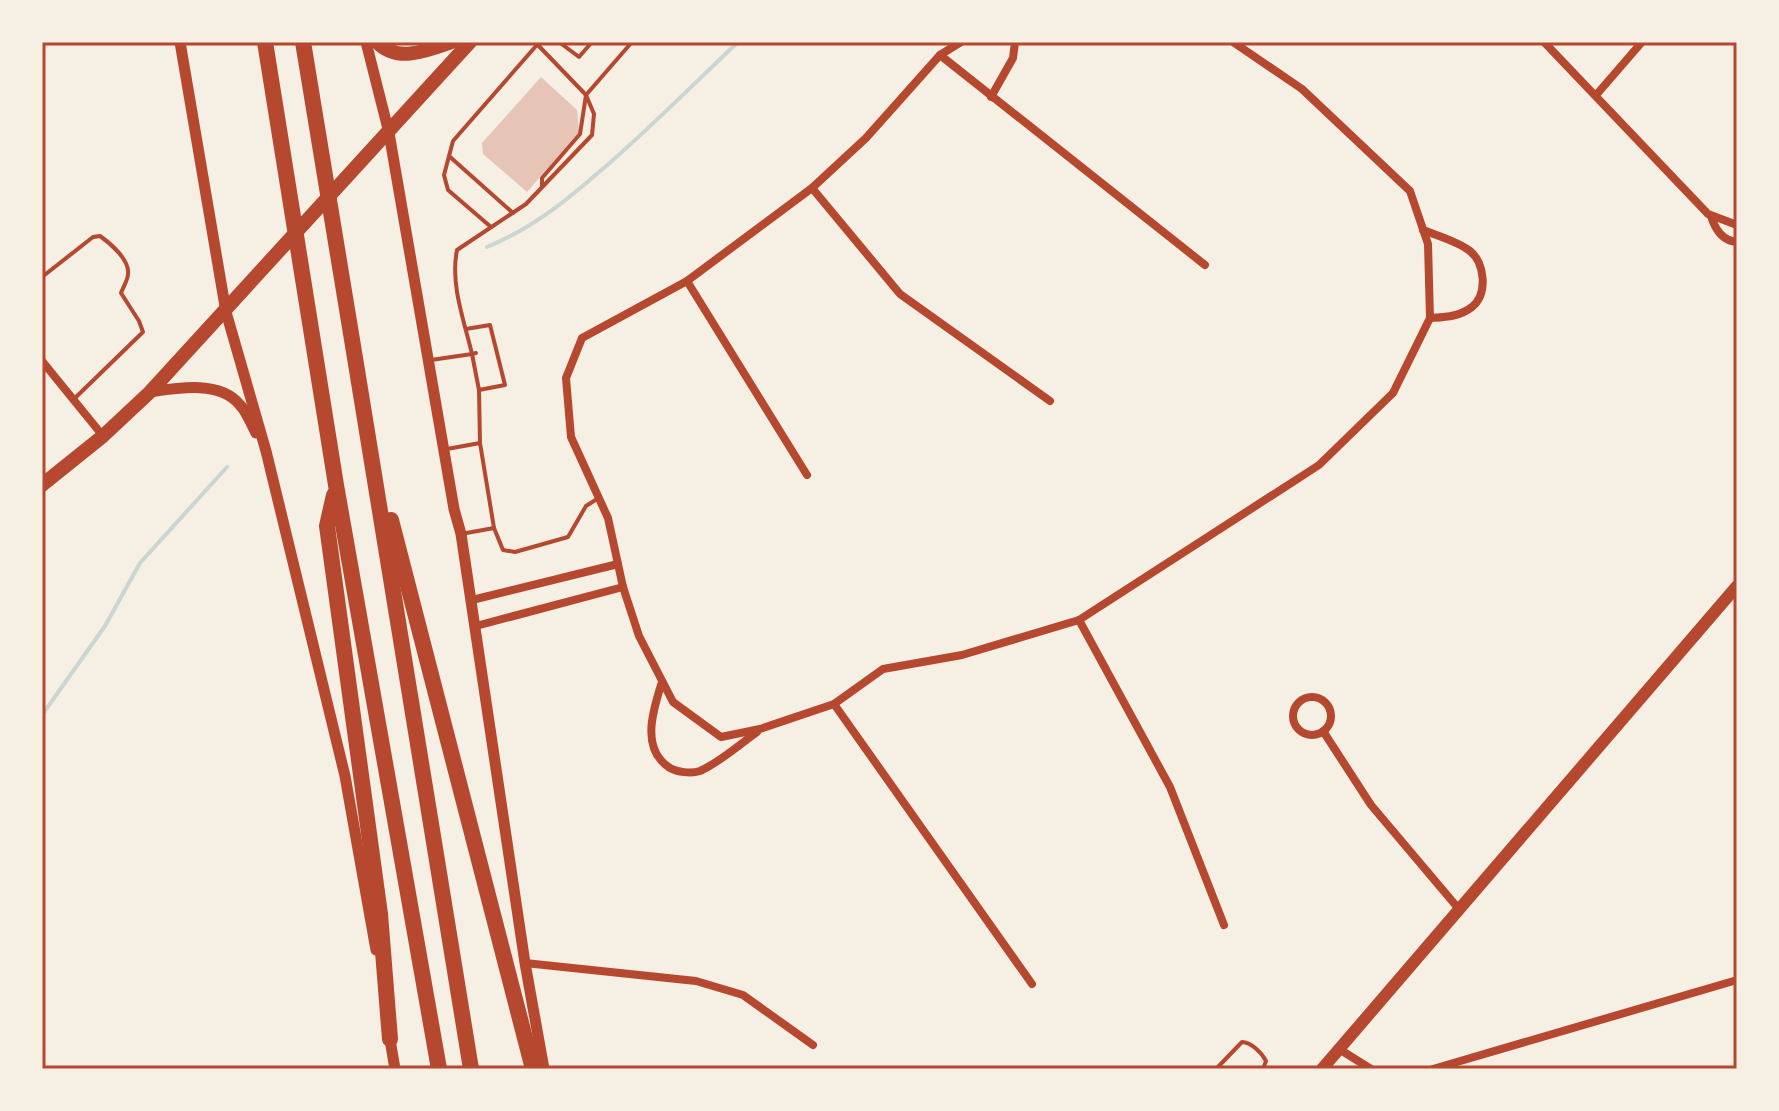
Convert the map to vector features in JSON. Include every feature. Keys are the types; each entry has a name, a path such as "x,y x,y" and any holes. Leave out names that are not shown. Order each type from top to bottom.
{"highway":[{"path":"265,42 336,485 439,1069"},
{"path":"303,42 370,437 426,810 471,1069"},
{"path":"370,437 533,1069"},
{"path":"336,485 327,526 380,914 390,1039"}],"main road":[{"path":"377,42 392,51 412,54 452,42"},
{"path":"42,485 103,436 150,392 470,42"},
{"path":"1322,1069 1737,586"}],"street":[{"path":"180,42 226,312 266,451 345,776 395,1069"},
{"path":"366,42 389,133 461,534 525,963 544,1069"},
{"path":"961,42 940,55 866,138 812,188 687,281 582,338 566,378 571,437 608,518 623,587 639,636 673,702 721,737 760,729 834,704 883,669 962,655 1079,620 1319,465 1393,393 1430,318 1428,244 1410,191 1302,89 1233,42"},
{"path":"991,97 1013,58 1015,42"},
{"path":"1544,42 1711,215 1720,235 1737,242"},
{"path":"1597,94 1642,42"},
{"path":"940,55 1205,265"},
{"path":"812,188 900,294 1050,401"},
{"path":"1711,215 1737,225"},
{"path":"1423,230 1468,249 1479,261 1483,273 1475,306 1457,316 1430,318"},
{"path":"687,281 807,475"},
{"path":"42,361 103,436"},
{"path":"150,392 185,386 214,389 239,403 266,451"},
{"path":"472,600 618,564"},
{"path":"476,626 623,587"},
{"path":"1079,620 1170,787 1224,925"},
{"path":"662,682 652,712 652,743 659,761 676,771 697,773 760,729"},
{"path":"1315,697 1326,703 1330,721 1323,731 1306,734 1296,726 1293,715 1302,700 1315,697"},
{"path":"834,704 1032,984"},
{"path":"1323,731 1371,805 1458,908"},
{"path":"525,963 696,981 743,995 813,1045"},
{"path":"1433,1069 1737,980"},
{"path":"1339,1049 1371,1069"}],"lane":[{"path":"559,42 579,57 592,42"},
{"path":"542,188 542,178 580,134 586,95 632,42"},
{"path":"491,227 448,190 444,175 453,141 536,44 586,95 594,114 592,135 542,188 513,213 457,250 453,267 474,353 479,390 480,443 494,528 503,550 515,552 568,537 586,506 599,498"},
{"path":"449,156 513,213"},
{"path":"42,277 86,241 100,236 109,242 127,265 129,276 121,293 143,332 73,400"},
{"path":"466,329 490,325 505,385 479,390"},
{"path":"429,361 474,353"},
{"path":"444,449 480,443"},
{"path":"461,534 494,528"},
{"path":"1216,1069 1242,1042 1247,1042 1264,1057 1263,1069"}],"building":[{"path":"541,77 577,110 579,132 527,192 483,154 482,143"}],"waterway":[{"path":"487,247 538,220 583,186 738,42"},
{"path":"42,715 105,626 140,563 227,467"}]}
